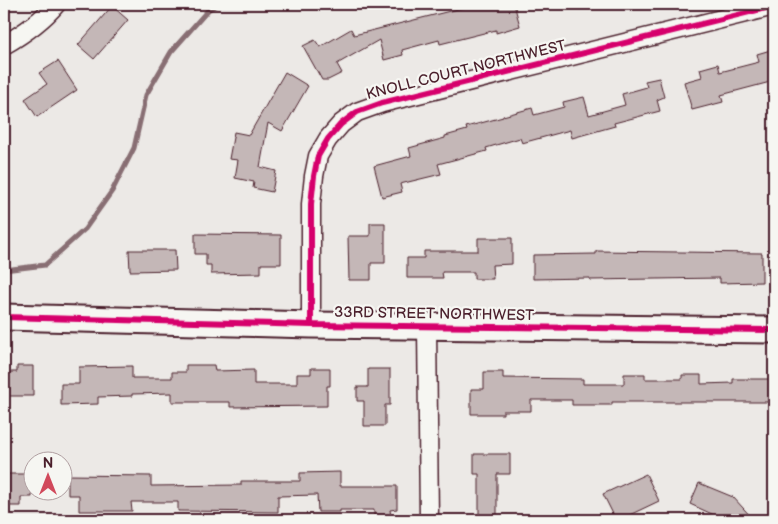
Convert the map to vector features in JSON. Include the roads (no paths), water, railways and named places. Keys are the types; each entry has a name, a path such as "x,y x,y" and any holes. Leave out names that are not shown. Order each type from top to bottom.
{"street":[{"path":"4,45 29,29 56,4"},
{"name":"KNOLL COURT NORTHWEST","path":"311,324 311,204 316,162 328,139 341,124 357,112 382,103 774,6"},
{"name":"33RD STREET NORTHWEST","path":"4,317 427,326 774,330"},
{"path":"427,326 429,520"}],"waterway":[{"path":"4,270 45,265 85,229 112,191 134,148 146,95 171,52 209,9 218,4"}]}
